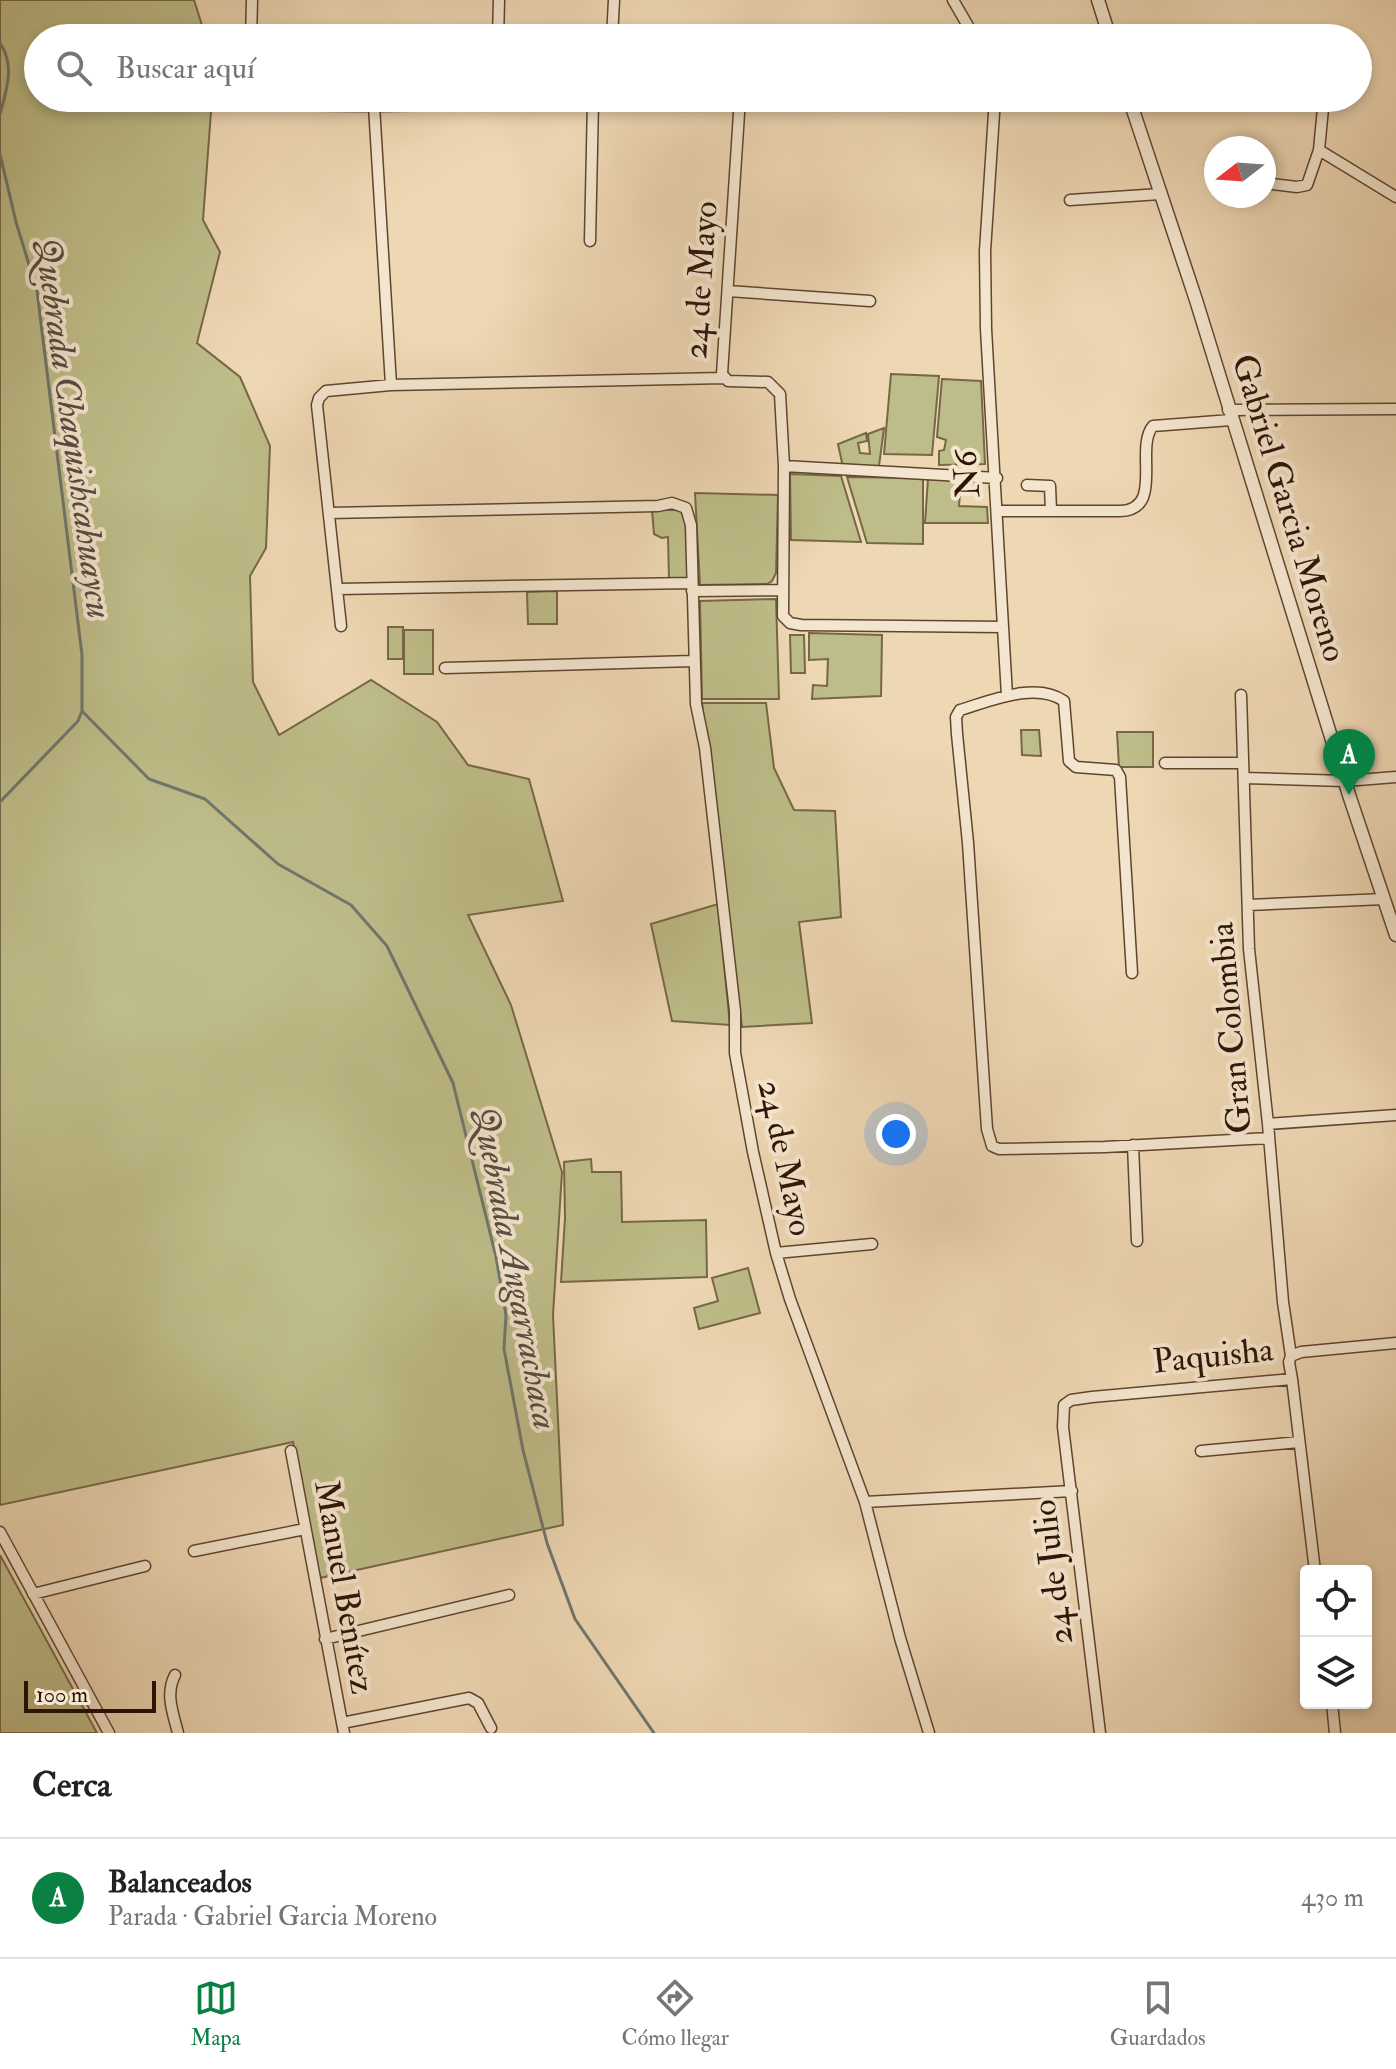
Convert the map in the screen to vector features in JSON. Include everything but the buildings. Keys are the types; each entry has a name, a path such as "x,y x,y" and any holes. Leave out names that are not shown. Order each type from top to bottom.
{"street":[{"path":"251,24 252,0"},
{"path":"498,24 499,0"},
{"path":"613,24 614,0"},
{"path":"953,0 967,24"},
{"path":"1098,0 1106,24"},
{"path":"374,112 391,385"},
{"path":"590,241 593,112"},
{"name":"24 de Mayo","path":"739,112 722,374 735,382 768,382 778,389 784,466"},
{"name":"N6","path":"994,112 985,251 988,371 997,478 1007,696"},
{"name":"Gabriel Garcia Moreno","path":"1134,112 1196,300 1229,415 1396,935"},
{"path":"1276,184 1307,185 1319,150 1323,112"},
{"path":"1319,150 1396,197"},
{"path":"1070,200 1160,194"},
{"path":"728,291 870,301"},
{"path":"341,626 317,405 326,391 391,385 724,378"},
{"path":"998,511 1133,509 1143,499 1147,435 1153,426 1229,415 1396,409"},
{"path":"997,478 784,466 782,590 785,619 801,625 1003,627"},
{"path":"1027,485 1050,486 1051,511"},
{"name":"24 de Mayo","path":"329,513 658,506 672,503 686,508 690,519 696,704 705,748 735,1011 735,1053 753,1152 776,1253 865,1502 900,1638 929,1733"},
{"path":"338,589 692,583 782,590"},
{"path":"445,668 693,661"},
{"path":"1132,973 1120,777 1116,770 1076,767 1069,761 1067,716 1064,701 1057,696 1036,693 1007,696 960,710 956,717 988,1140 999,1149 1269,1138"},
{"name":"Gran Colombia","path":"1241,695 1249,949 1283,1302 1291,1356"},
{"path":"1165,763 1243,763"},
{"path":"1244,778 1345,781 1396,777"},
{"path":"1248,905 1384,899"},
{"path":"1268,1124 1396,1115"},
{"path":"1133,1145 1137,1241"},
{"path":"776,1253 872,1244"},
{"name":"Paquisha","path":"1064,1405 1071,1400 1092,1397 1292,1379 1291,1356 1301,1352 1396,1343"},
{"path":"1292,1379 1314,1565"},
{"name":"24 de Julio","path":"1064,1405 1063,1427 1100,1733"},
{"path":"1201,1451 1299,1442"},
{"name":"Manuel Benítez","path":"291,1451 343,1728"},
{"path":"865,1502 1072,1491"},
{"path":"194,1551 305,1529"},
{"path":"0,1532 109,1733"},
{"path":"33,1594 145,1566"},
{"path":"325,1639 509,1595"},
{"path":"175,1675 169,1686 169,1695 178,1733"},
{"path":"343,1728 469,1698 478,1703 491,1728"},
{"path":"1333,1709 1335,1733"}],"shaded area":[{"path":"0,0 194,0 202,24 24,24 24,112 211,112 203,220 220,252 197,343 240,377 270,446 266,548 250,576 253,682 279,735 371,680 437,722 468,765 529,779 563,901 468,915 511,1005 562,1172 553,1315 563,1525 320,1578 293,1442 0,1505"},
{"path":"891,374 939,376 932,455 884,454"},
{"path":"942,379 981,381 985,464 939,465 939,451 944,450 946,440 937,437"},
{"path":"884,428 879,466 843,467 838,444 866,433 867,441 858,443 860,453 870,454 868,434"},
{"path":"790,474 841,476 861,542 791,540"},
{"path":"847,477 923,478 923,544 867,543"},
{"path":"928,479 961,480 959,506 987,507 988,523 925,523"},
{"path":"695,493 778,495 776,573 772,581 767,584 700,585"},
{"path":"652,510 681,510 687,528 688,578 669,579 668,537 654,534"},
{"path":"557,591 557,624 528,624 527,592"},
{"path":"776,599 779,699 702,699 700,601"},
{"path":"388,627 403,627 403,659 388,659"},
{"path":"404,630 433,630 433,674 404,674"},
{"path":"809,633 882,635 881,696 812,699 813,685 827,686 828,659 809,660"},
{"path":"790,635 804,635 805,673 791,673"},
{"path":"702,703 766,703 774,768 794,810 835,811 841,917 799,922 812,1023 742,1027"},
{"path":"1021,730 1039,730 1041,756 1022,755"},
{"path":"1117,732 1153,732 1153,767 1119,767"},
{"path":"718,904 730,1025 672,1021 651,924"},
{"path":"591,1159 592,1172 621,1172 622,1222 706,1220 707,1277 561,1282 564,1162"},
{"path":"748,1268 760,1313 699,1329 694,1308 718,1301 712,1278"},
{"path":"0,1555 97,1733 0,1733"}],"waterway":[{"name":"Quebrada Chaquishcahuaycu","path":"0,43 5,51 8,69 0,114"},
{"name":"Quebrada Chaquishcahuaycu","path":"0,154 37,291 82,655 82,711 78,721 0,802"},
{"name":"Quebrada Angarrachaca","path":"82,711 149,779 205,799 278,864 351,905 387,946 453,1083 496,1257 506,1315 504,1349 523,1450 547,1543 575,1619 654,1733"}],"place":[{"name":"Balanceados","path":"1349,795"}]}
